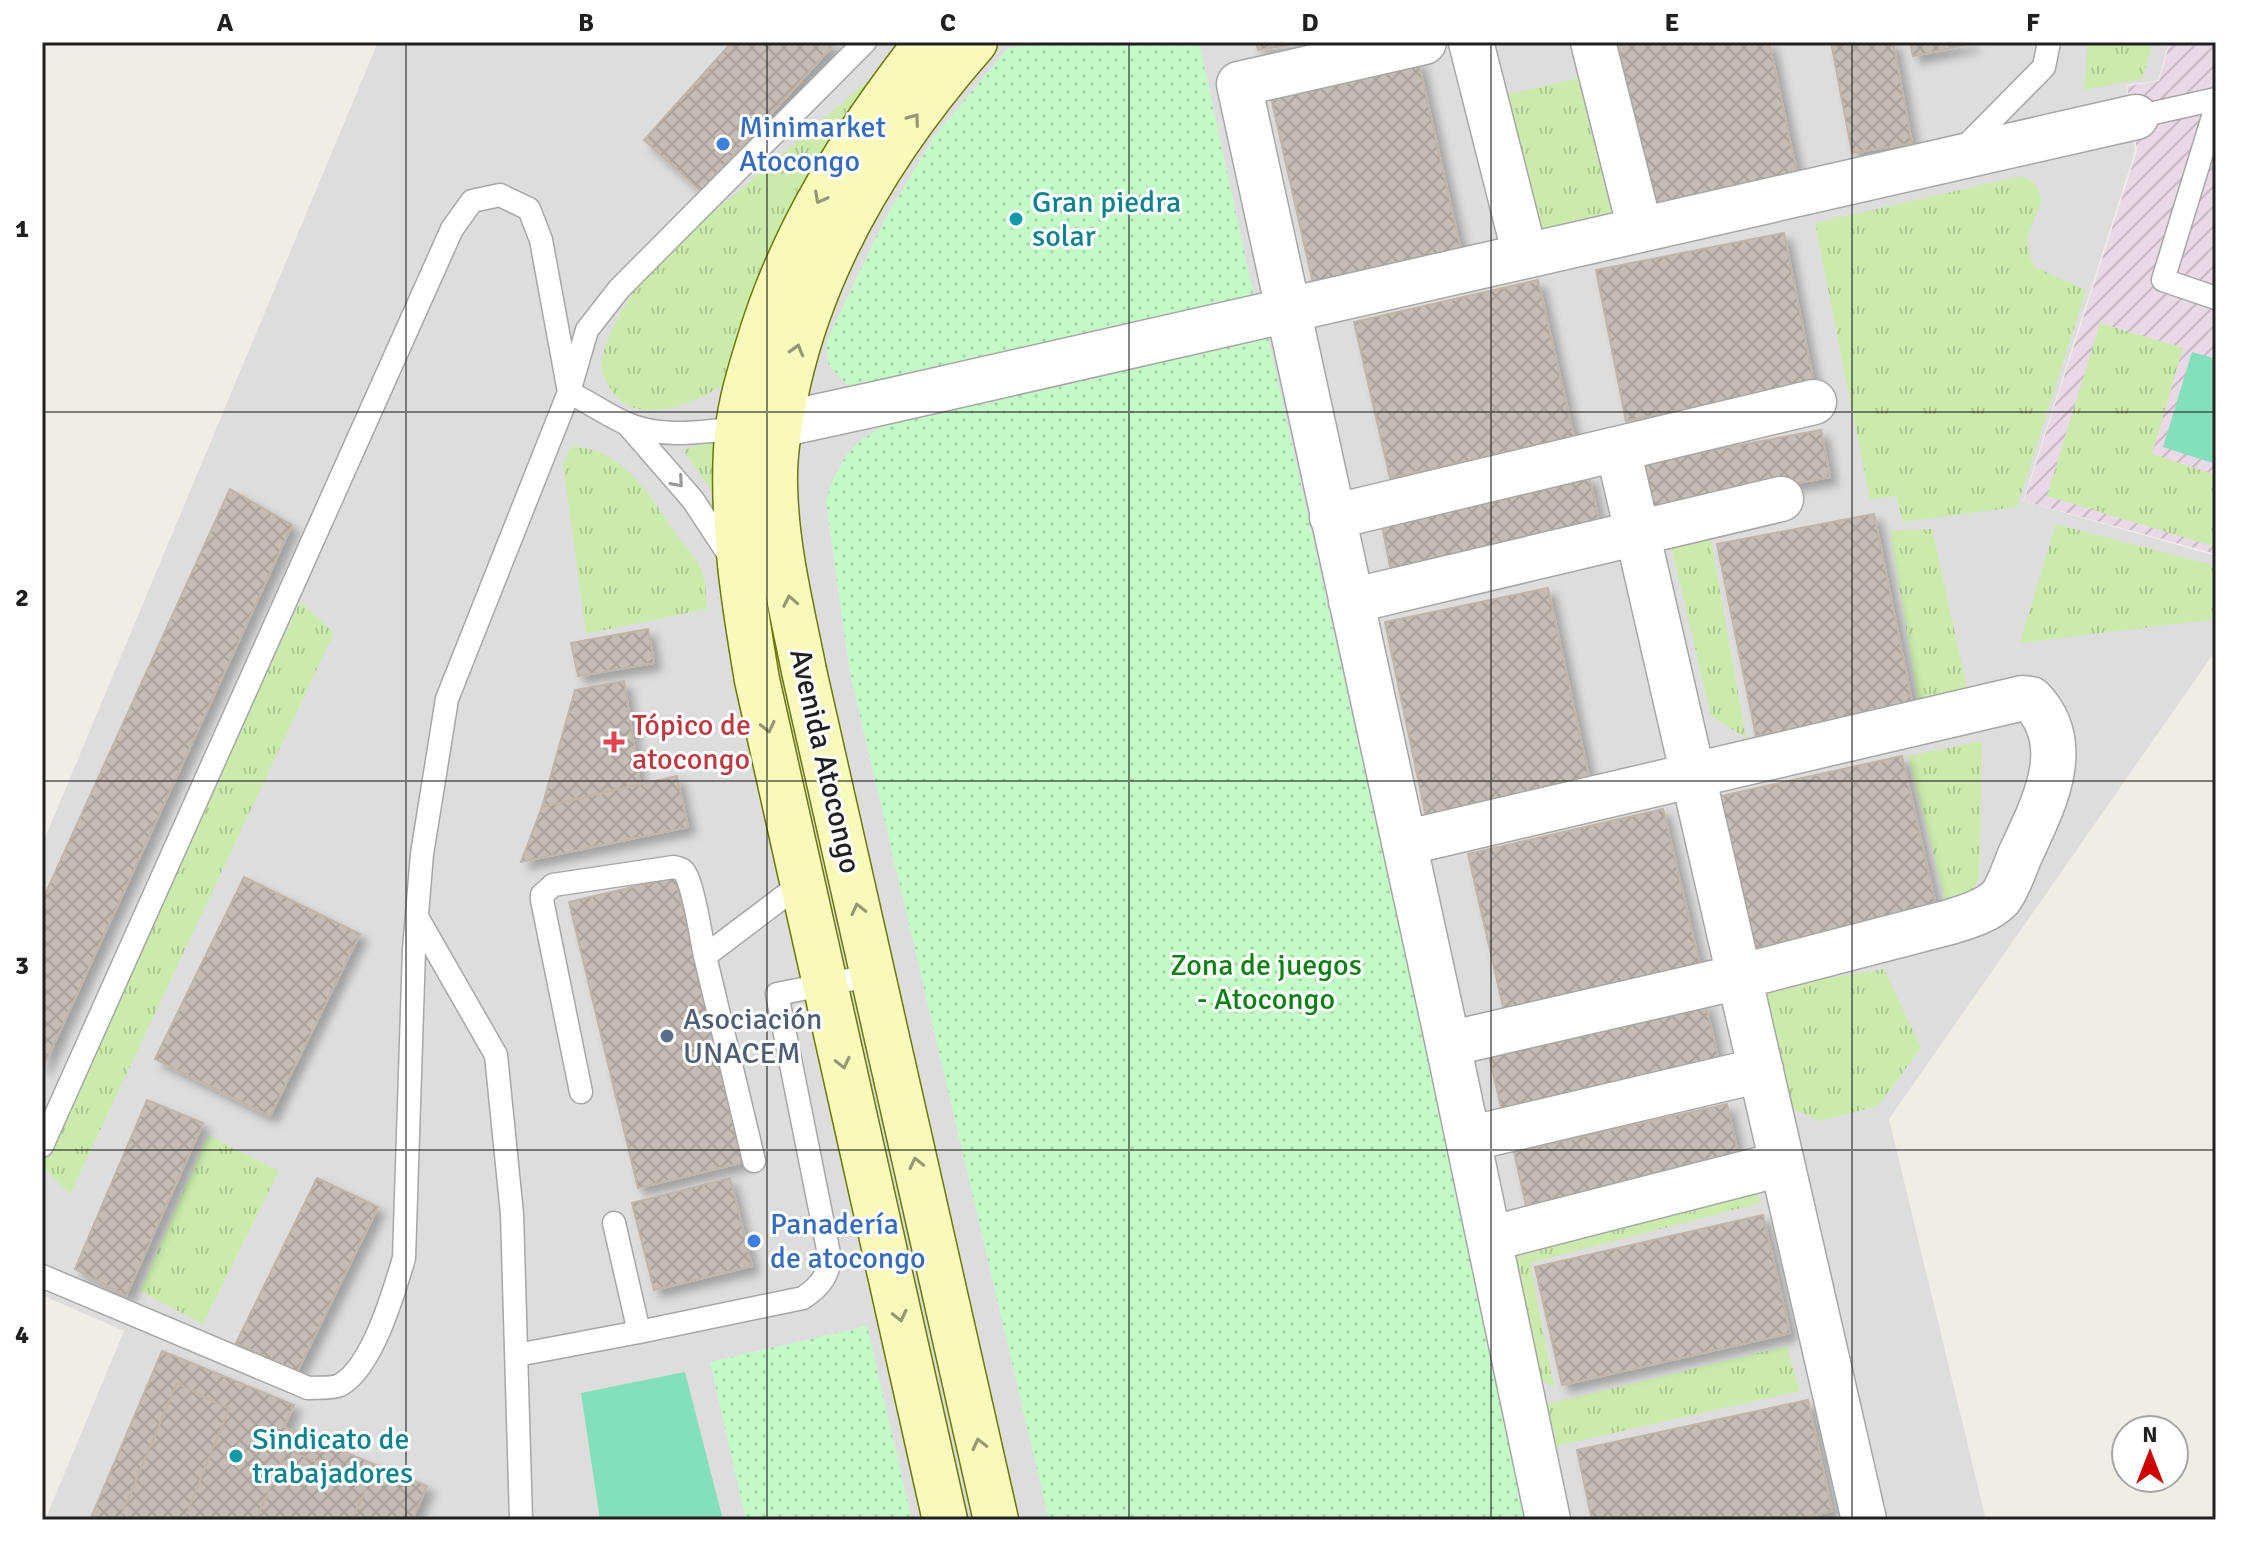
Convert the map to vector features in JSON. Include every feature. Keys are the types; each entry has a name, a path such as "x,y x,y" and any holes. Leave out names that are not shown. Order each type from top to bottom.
{"main road":[{"name":"Avenida Atocongo","path":"927,42 882,100 835,169 800,236 768,310 748,379 775,486 782,561 804,671 996,1520"},
{"name":"Avenida Atocongo","path":"945,1520 757,680 739,569 734,501 758,427 795,351 841,233 916,116 975,42"}],"street":[{"path":"1424,42 1239,84 1548,1520"},
{"path":"1471,42 1525,255"},
{"path":"1593,42 1640,229"},
{"path":"758,427 2136,117"},
{"path":"1332,517 1814,402"},
{"path":"1618,449 1864,1520"},
{"path":"1351,601 1781,499"},
{"path":"1404,843 2023,698 2031,699 2047,718 2054,745 2049,792 2000,898 1980,912 1739,977 1448,1044"},
{"path":"1468,1139 1761,1070"},
{"path":"1489,1239 1781,1164"}],"lane":[{"path":"42,1276 308,1388 338,1387 361,1367 393,1297 404,1258 417,917 422,854 447,699 569,392 587,330 619,289 865,42"},
{"path":"1953,158 2044,67 2049,42"},
{"path":"2136,117 2216,99"},
{"path":"2216,107 2163,280 2216,298"},
{"path":"42,1146 452,229 472,201 500,195 529,209 541,240 569,392"},
{"path":"569,392 626,424 655,432 682,434 758,427"},
{"path":"626,424 693,500 739,569"},
{"path":"581,1092 542,895 553,885 674,867 680,869 685,873 690,890 754,1161"},
{"path":"705,956 803,882"},
{"path":"417,917 496,1055 512,1214 521,1520"},
{"path":"517,1355 803,1298 817,1288 827,1274 830,1259 777,994 874,975"},
{"path":"614,1223 639,1332"}],"shaded area":[{"path":"378,42 2169,42 2158,80 2126,85 2135,151 2023,501 2216,556 2216,650 1889,1119 1986,1520 45,1520 124,1331 42,1295 42,845"},
{"path":"2170,42 2216,42 2216,554 2024,501 2137,151 2127,86 2159,81"}],"green space":[{"path":"1060,42 1199,42 1256,306 850,388 828,364 826,342 885,219 936,134 1008,48"},
{"path":"2088,42 2153,42 2142,79 2084,90"},
{"path":"886,66 725,384 698,399 666,409 634,408 621,401 605,379 602,360 618,318 644,278 679,239"},
{"path":"1579,78 1612,216 1537,233 1505,95"},
{"path":"2022,176 2036,185 2042,200 2027,238 2035,267 2086,290 2017,507 1903,522 1896,496 1870,500 1815,223"},
{"path":"2100,323 2183,348 2152,454 2216,475 2216,547 2047,496"},
{"name":"Zona de juegos - Atocongo","path":"1268,337 1531,1520 1049,1520 850,673 826,502 830,486 845,457 856,444 885,424"},
{"path":"2192,352 2216,359 2216,464 2163,447"},
{"path":"717,440 717,491 712,491 683,450"},
{"path":"571,447 606,455 646,490 700,567 707,609 586,634 563,464"},
{"path":"2056,524 2216,566 2216,619 2020,643"},
{"path":"1932,529 1968,693 1919,705 1890,531"},
{"path":"1711,540 1746,738 1711,716 1671,545"},
{"path":"300,602 334,633 70,1194 42,1166 42,1158"},
{"path":"1982,741 1979,877 1969,900 1946,903 1908,756"},
{"path":"1884,969 1921,1048 1878,1106 1820,1121 1785,1105 1761,989"},
{"path":"208,1135 279,1171 203,1324 140,1291"},
{"path":"1756,1175 1760,1203 1530,1263 1554,1388 1530,1372 1503,1246"},
{"path":"867,1326 912,1520 746,1520 710,1362"},
{"path":"1787,1346 1799,1391 1552,1447 1543,1405"},
{"path":"685,1372 723,1520 600,1520 581,1393"}],"building":[{"path":"732,42 836,42 701,191 644,140"},
{"path":"1256,42 1304,42 1258,50"},
{"path":"1618,42 1769,42 1797,173 1653,204"},
{"path":"1831,42 1893,42 1912,143 1852,153"},
{"path":"1910,42 1971,42 1971,44 1913,56"},
{"path":"1418,60 1463,259 1315,292 1270,93"},
{"path":"1784,233 1814,384 1626,421 1596,270"},
{"path":"1538,280 1574,437 1390,478 1354,322"},
{"path":"1821,430 1830,477 1645,511 1636,464"},
{"path":"1589,476 1600,525 1391,571 1381,521"},
{"path":"230,489 292,525 42,1070 42,901"},
{"path":"1874,514 1913,706 1756,736 1717,544"},
{"path":"1548,588 1590,782 1426,817 1385,622"},
{"path":"648,629 654,663 578,676 571,643"},
{"path":"624,681 640,784 542,807 575,690"},
{"path":"1902,756 1937,910 1747,952 1712,798"},
{"path":"677,776 688,827 521,862 542,807"},
{"path":"1663,809 1700,965 1504,1011 1468,854"},
{"path":"244,877 360,934 270,1116 155,1059"},
{"path":"675,877 744,1162 638,1188 569,902"},
{"path":"1705,1002 1719,1061 1502,1111 1488,1052"},
{"path":"147,1100 203,1123 126,1296 75,1269"},
{"path":"1727,1104 1740,1162 1527,1210 1514,1152"},
{"path":"317,1178 378,1207 297,1372 236,1343"},
{"path":"730,1178 752,1266 654,1290 632,1203"},
{"path":"1763,1215 1790,1333 1562,1385 1535,1267"},
{"name":"Sindicato de trabajadores","path":"162,1351 294,1405 284,1427 427,1486 412,1520 90,1520"},
{"path":"177,1383 229,1409 184,1520 123,1520 120,1518"},
{"path":"1808,1400 1832,1511 1791,1520 1592,1520 1577,1450"},
{"path":"287,1449 368,1484 352,1520 256,1520"}],"place":[{"name":"Minimarket Atocongo","path":"723,144"},
{"name":"Gran piedra solar","path":"1016,219"},
{"name":"Tópico de atocongo","path":"614,742"},
{"name":"Asociación UNACEM","path":"667,1036"},
{"name":"Panadería de atocongo","path":"754,1241"},
{"name":"Sindicato de trabajadores","path":"236,1456"}]}
